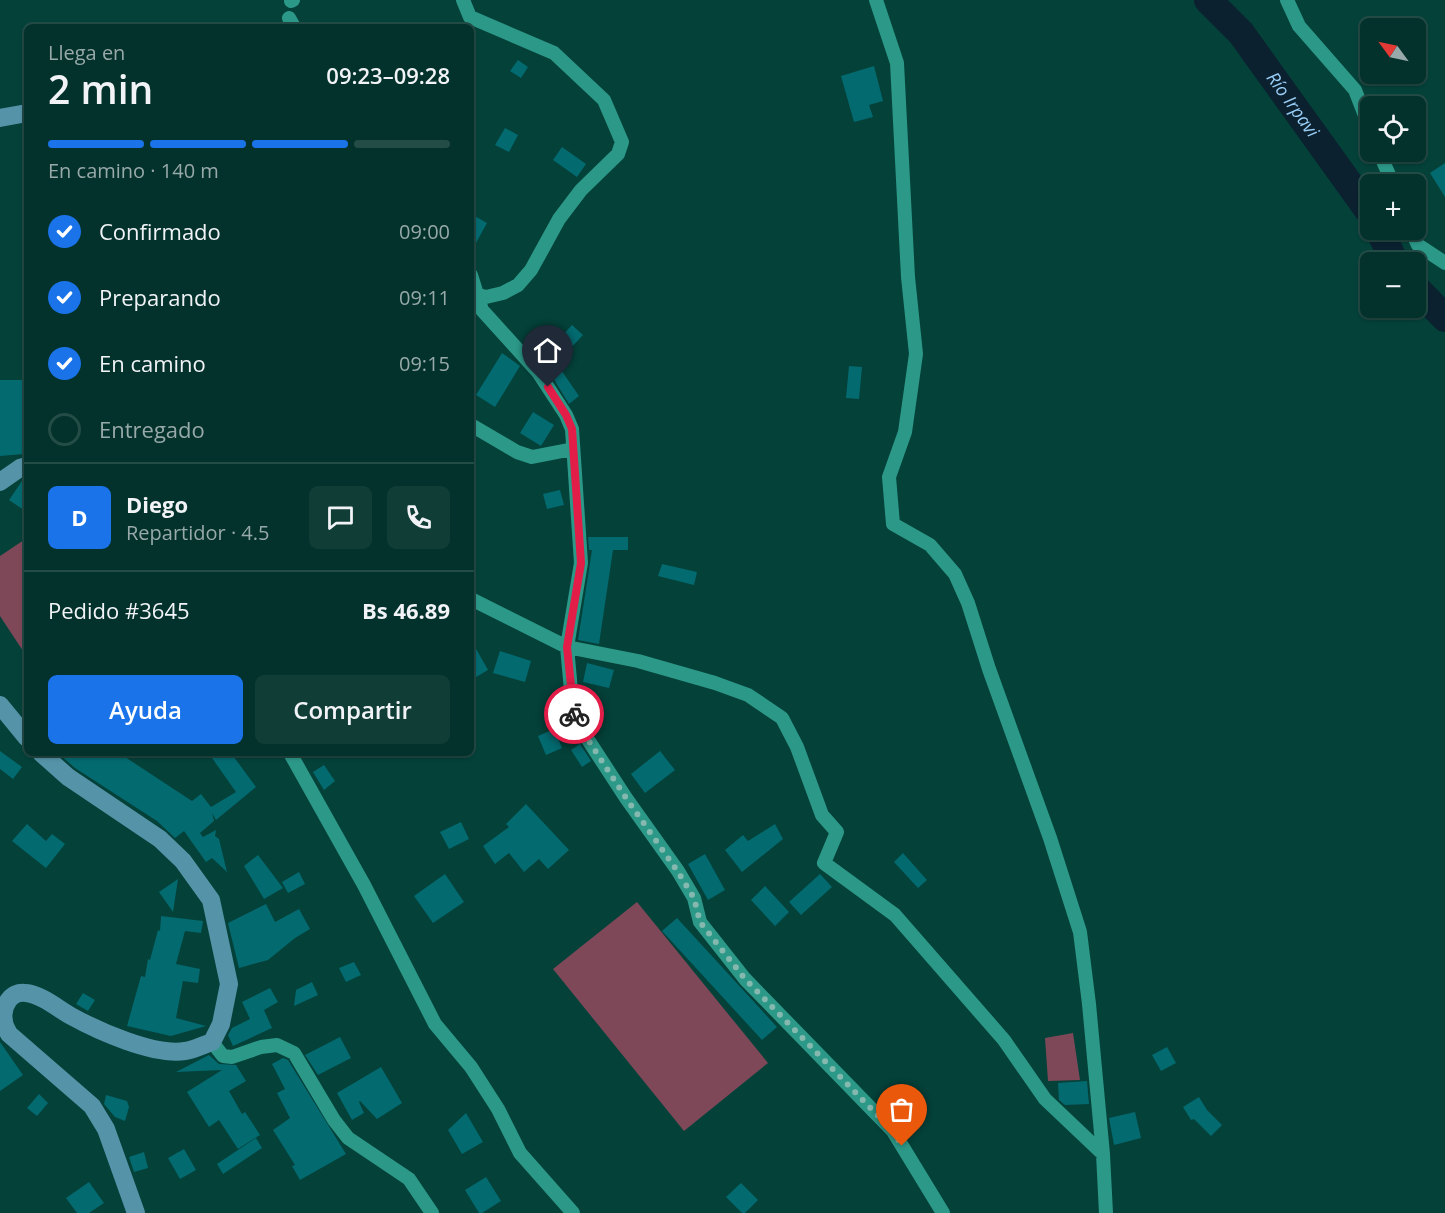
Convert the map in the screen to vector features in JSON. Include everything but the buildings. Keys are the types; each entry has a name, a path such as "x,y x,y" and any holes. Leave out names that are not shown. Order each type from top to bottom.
{"main road":[{"path":"0,118 24,114"},
{"path":"0,482 24,467"},
{"path":"0,705 24,734"},
{"path":"44,756 68,777 160,839 183,861 211,900 229,984 221,1024 212,1042 185,1051 160,1050 94,1028 40,997 26,993 18,993 10,998 4,1007 3,1020 9,1034 92,1106 106,1129 136,1213"}],"street":[{"path":"463,0 470,17 554,53 604,100 622,142 618,154 581,190 559,219 531,270 518,285 503,293 486,297 474,293"},
{"path":"876,0 897,63 908,277 916,354 905,432 889,477 893,525 930,545 955,574 968,603 989,669 1050,838 1080,932 1103,1154 1106,1213"},
{"path":"1287,0 1299,26 1355,90 1360,102"},
{"path":"1416,240 1418,245 1445,263"},
{"path":"474,293 482,310 538,372 566,415 572,429 581,563 567,647 573,712 583,732 678,872 694,898 700,922 745,979 893,1131 943,1213"},
{"path":"474,427 517,452 532,457 573,449"},
{"path":"474,600 567,647 638,661 716,683 748,695 782,718 801,756 822,815 837,832 824,863 895,915 1004,1040 1045,1099 1103,1154"},
{"path":"292,756 364,885 435,1024 471,1067 498,1109 520,1153 573,1213"},
{"path":"212,1042 223,1056 232,1057 261,1047 277,1045 294,1053 333,1119 348,1138 409,1179 432,1213"}],"shaded area":[{"path":"24,540 24,652 0,616 0,556"},
{"path":"637,902 768,1063 684,1131 553,969"},
{"path":"1073,1033 1080,1080 1048,1081 1045,1038"}],"waterway":[{"name":"Río Irpavi","path":"1208,0 1241,33 1360,199"},
{"name":"Río Irpavi","path":"1384,240 1390,252"},
{"name":"Río Irpavi","path":"1426,298 1445,318"}],"way so far":[{"path":"574,714 583,732 626,798 694,898 700,922 745,979 893,1131 902,1146"}],"route":[{"path":"548,387 572,429 581,563 567,647 574,714"}]}
